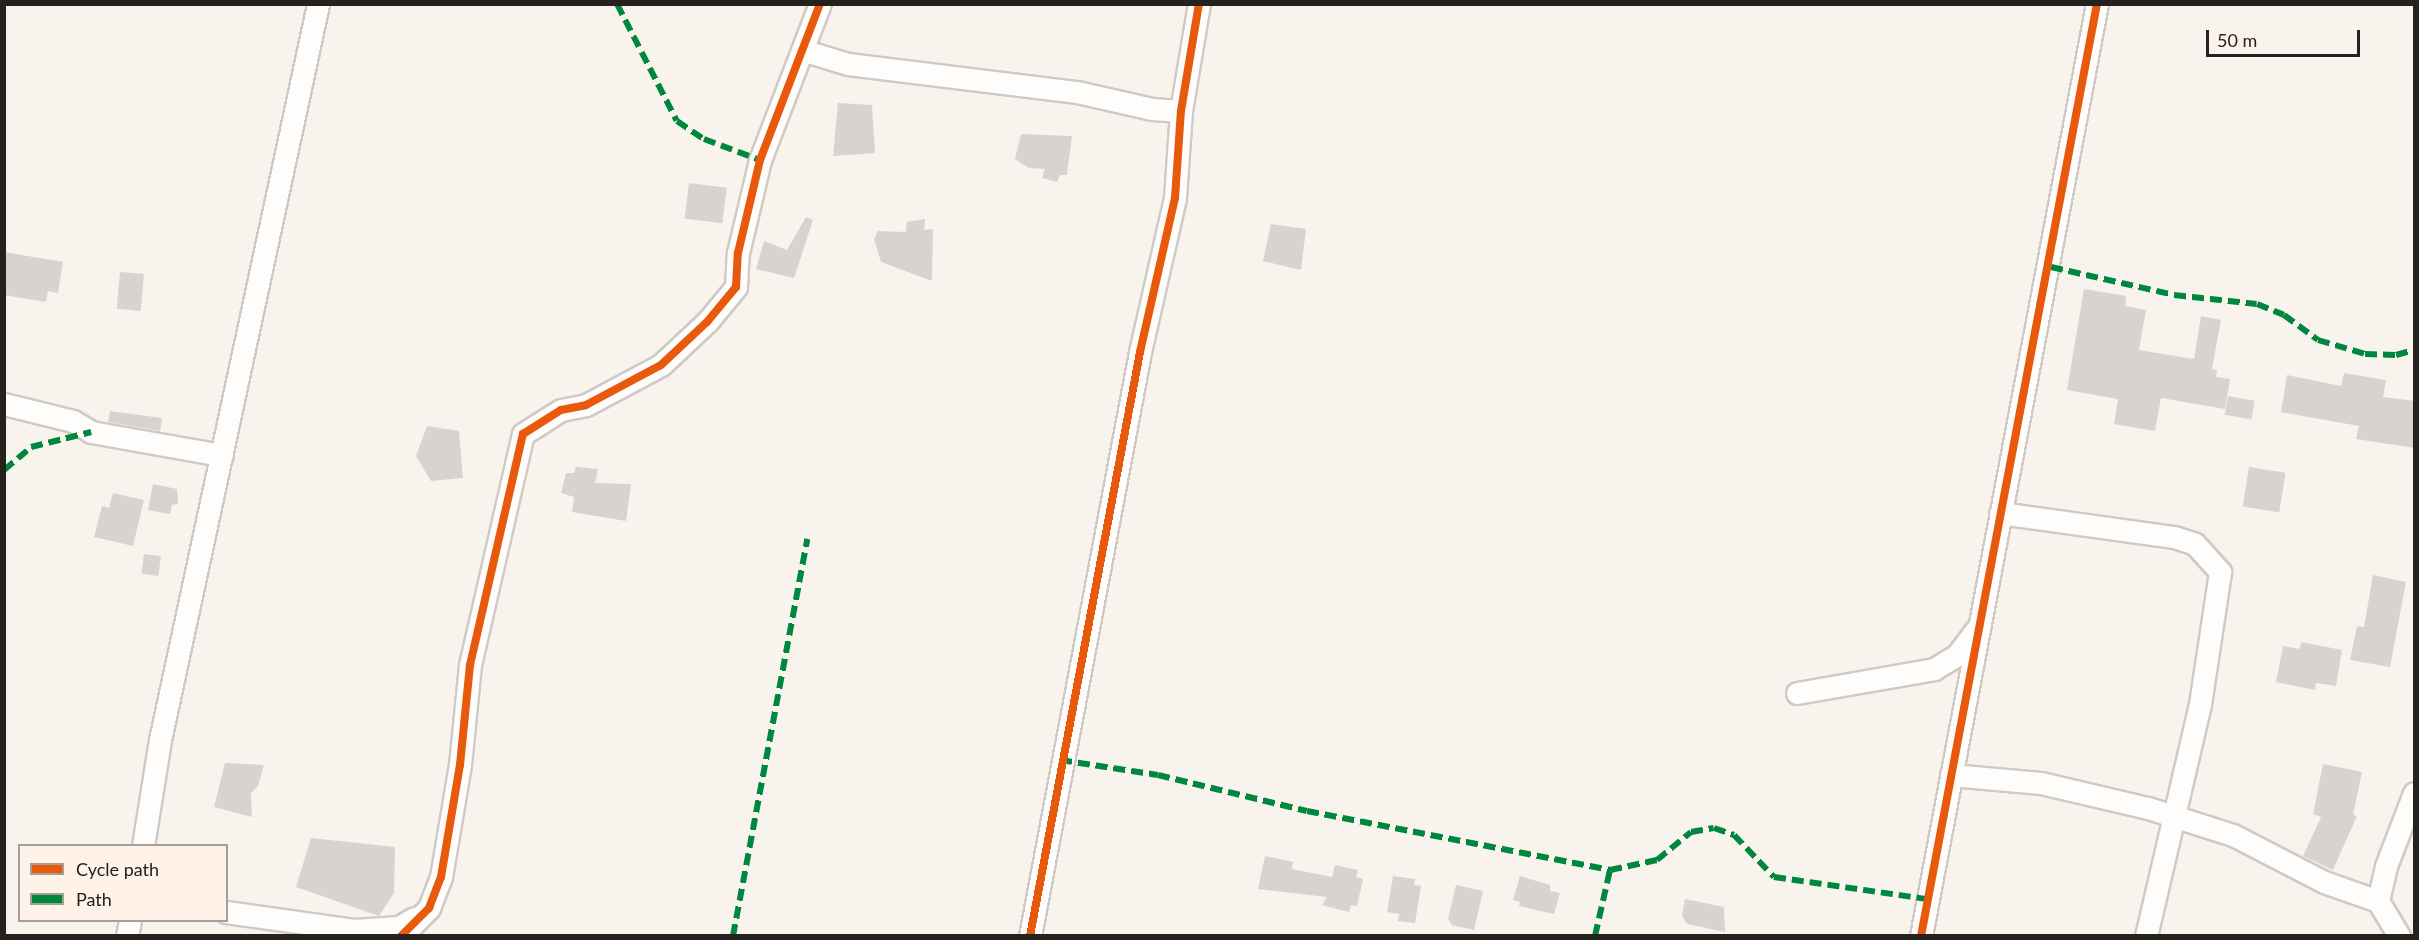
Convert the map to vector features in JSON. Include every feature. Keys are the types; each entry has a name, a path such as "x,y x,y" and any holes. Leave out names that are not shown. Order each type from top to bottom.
{"street":[{"path":"143,844 160,740 318,4"},
{"path":"401,936 429,908 441,877 454,807 481,608 523,434 561,410 586,405 661,365 729,297 736,287 738,253 760,160 820,4"},
{"path":"1030,936 1126,422 1175,198 1181,111 1199,4"},
{"path":"1921,936 2097,4"},
{"path":"802,50 858,66 1077,92 1152,109 1181,111"},
{"path":"4,405 73,421 91,432 222,455"},
{"path":"2000,513 2174,537 2195,544 2212,558 2220,572 2219,597 2175,817 2146,936"},
{"path":"1797,693 1934,669 1957,655 1980,625"},
{"path":"1951,775 2041,783 2175,817 2232,835 2324,882 2378,901 2399,936"},
{"path":"2378,901 2386,866 2415,794"},
{"path":"228,912 353,933 399,927 429,908"}],"building":[{"path":"838,103 872,105 875,153 833,156"},
{"path":"1021,134 1072,136 1067,175 1060,175 1057,182 1042,178 1045,169 1029,168 1015,159"},
{"path":"689,183 727,188 722,223 685,219"},
{"path":"806,217 813,220 794,278 756,269 764,241 787,250"},
{"path":"925,219 924,230 933,229 932,281 881,262 874,239 878,231 906,232 907,222"},
{"path":"1271,224 1306,229 1301,270 1263,261"},
{"path":"4,252 63,262 58,293 48,291 46,302 4,295"},
{"path":"120,272 144,274 141,311 117,309"},
{"path":"2084,289 2126,296 2125,306 2146,310 2139,350 2194,359 2201,316 2221,320 2212,369 2217,370 2216,377 2230,379 2225,409 2161,398 2155,431 2114,424 2118,399 2067,390"},
{"path":"2344,373 2386,380 2383,397 2415,401 2415,448 2356,439 2359,426 2281,412 2287,375 2341,386"},
{"path":"2228,396 2255,401 2251,419 2225,415"},
{"path":"110,411 162,418 160,431 108,422"},
{"path":"427,426 459,431 463,478 431,481 416,456"},
{"path":"576,467 598,469 595,483 631,484 626,521 572,512 574,497 561,493 566,473 574,473"},
{"path":"2249,467 2286,473 2279,512 2243,507"},
{"path":"153,484 177,489 178,504 172,505 170,514 148,510"},
{"path":"113,493 144,500 133,546 94,537 102,506 109,508"},
{"path":"144,554 161,556 158,576 142,574"},
{"path":"2373,575 2406,582 2390,667 2350,660 2357,626 2364,627"},
{"path":"2301,642 2342,650 2336,686 2316,683 2315,690 2276,682 2283,646 2300,649"},
{"path":"225,763 264,765 258,786 251,793 252,817 214,807"},
{"path":"2323,764 2362,772 2353,815 2357,816 2333,870 2303,856 2321,817 2313,814"},
{"path":"311,838 395,847 394,893 379,916 296,887"},
{"path":"1265,856 1293,862 1292,869 1332,877 1335,865 1358,870 1356,877 1363,879 1357,906 1351,905 1349,912 1322,905 1327,897 1258,889"},
{"path":"1393,876 1415,879 1414,885 1421,886 1415,923 1398,921 1399,914 1387,912"},
{"path":"1520,876 1550,885 1550,891 1560,893 1554,914 1519,906 1520,902 1513,900"},
{"path":"1456,885 1483,891 1474,930 1452,925 1448,919"},
{"path":"1685,899 1724,907 1725,932 1687,924 1682,916"}],"marked path":[{"path":"617,4 677,121 704,139 760,160"},
{"path":"2051,267 2174,295 2257,304 2284,315 2318,340 2365,354 2396,355 2414,350"},
{"path":"4,470 31,447 91,432"},
{"path":"733,936 807,539"},
{"path":"1060,760 1158,775 1307,811 1610,870 1657,860 1691,832 1714,828 1734,835 1774,877 1927,899"},
{"path":"1595,936 1610,870"}],"cycle path":[{"path":"401,936 429,908 441,877 460,765 470,665 523,434 561,410 586,405 661,365 707,322 736,287 738,253 760,160 820,4"},
{"path":"1030,936 1140,352 1175,198 1181,111 1199,4"},
{"path":"1921,936 2097,4"}]}
